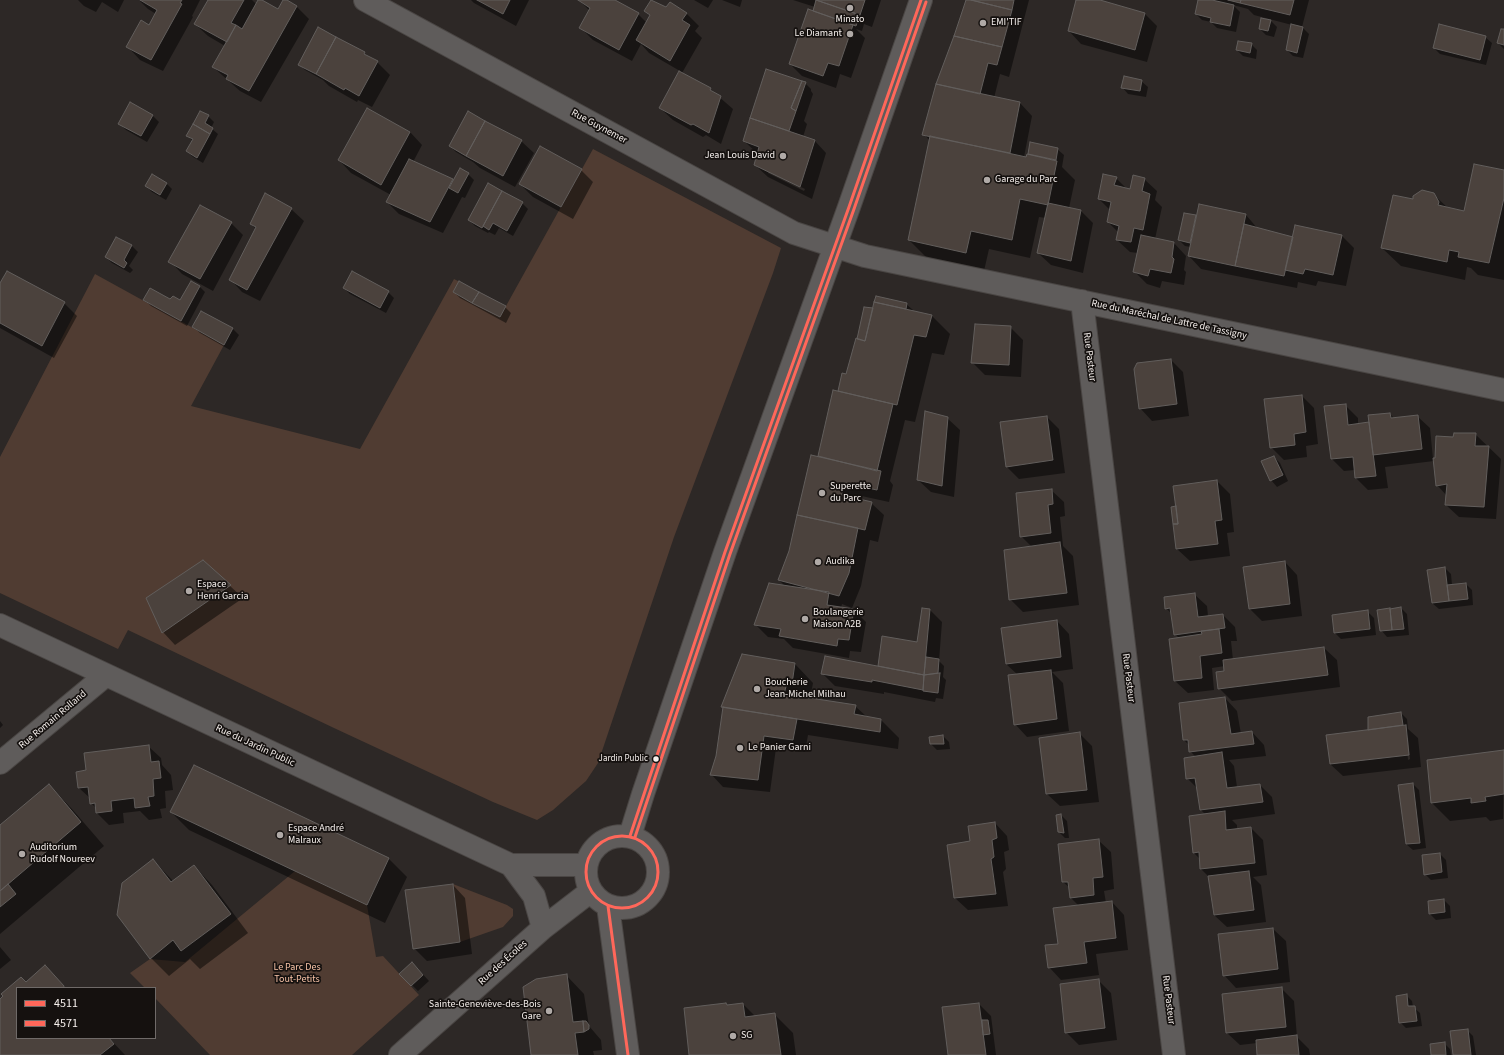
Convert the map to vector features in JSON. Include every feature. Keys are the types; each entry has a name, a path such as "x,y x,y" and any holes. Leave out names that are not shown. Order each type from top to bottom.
{"street":[{"name":"Rue Guynemer","path":"365,0 794,233 836,245"},
{"path":"630,836 645,786 725,552 836,245 921,0"},
{"name":"Rue du Maréchal de Lattre de Tassigny","path":"836,245 864,256 1504,390"},
{"name":"Rue Pasteur","path":"1082,301 1174,1055"},
{"name":"Rue du Jardin Public","path":"0,626 511,865 586,865"},
{"name":"Rue Romain Rolland","path":"0,763 105,676"},
{"path":"618,835 630,836 648,846 654,854 658,865 658,875 655,886 641,903 631,907 619,908 608,906 599,900 591,891 585,874 586,865 590,854 597,845 606,838 618,835"},
{"name":"Rue du Jardin Public","path":"511,865 534,896 543,928"},
{"name":"Rue des Écoles","path":"400,1055 543,928 591,891"},
{"path":"608,906 628,1055"}],"green space":[{"name":"Jardin Public","path":"593,149 781,248 674,537 598,763 586,781 553,810 537,820 493,802 128,630 118,649 0,593 0,457 95,274 224,345 191,406 360,449 454,279 506,306"},
{"name":"Le Parc Des Tout-Petits","path":"295,871 367,905 376,957 383,956 419,995 352,1055 210,1055 156,999 156,987 144,987 130,973 150,959 185,962"},
{"path":"453,884 507,905 513,909 513,916 503,927 460,942"}],"building":[{"path":"140,0 182,0 180,3 182,4 151,60 126,47 141,20 149,25 157,10"},
{"path":"208,0 244,0 231,23 236,25 227,42 194,24"},
{"path":"258,0 262,0 278,9 283,0 287,0 297,6 249,91 226,79 228,75 212,67 236,25 242,29"},
{"path":"477,0 510,0 503,14"},
{"path":"578,0 615,0 639,13 619,50 579,28 590,8"},
{"path":"651,0 666,7 670,2 687,13 682,20 690,25 670,61 636,40 650,15 644,11"},
{"path":"816,0 860,15 856,26 813,11"},
{"name":"Minato","path":"816,0 865,0 860,15"},
{"name":"EMI'TIF","path":"966,0 1012,10 1002,47 954,36"},
{"path":"971,0 1014,0 1012,10"},
{"path":"1076,0 1100,0 1145,13 1135,50 1068,31"},
{"path":"1198,0 1212,0 1234,5 1230,26 1210,22 1211,18 1195,14"},
{"path":"1228,0 1241,0 1240,3"},
{"path":"1241,0 1294,0 1290,15 1240,3"},
{"path":"808,9 853,25 839,66 828,63 823,76 789,64"},
{"path":"1261,18 1271,20 1268,31 1259,29"},
{"path":"1291,24 1303,27 1297,53 1286,50"},
{"path":"1439,24 1486,36 1480,60 1433,48"},
{"path":"318,27 336,37 316,74 298,65"},
{"path":"1501,29 1504,29 1504,45 1497,43"},
{"path":"954,36 1002,47 997,65 988,63 980,94 936,84"},
{"path":"336,37 365,52 364,54 378,61 359,96 345,88 344,90 316,74"},
{"path":"1238,41 1252,43 1250,53 1236,50"},
{"path":"766,69 802,81 791,108 796,111 789,131 750,118"},
{"path":"679,71 711,88 710,90 721,96 709,133 659,108"},
{"path":"1124,76 1142,80 1140,91 1121,88"},
{"path":"802,81 806,82 796,111 791,108"},
{"path":"936,84 1020,102 1010,153 922,135"},
{"path":"130,102 153,115 141,136 118,124"},
{"path":"367,108 410,132 381,185 338,160"},
{"path":"200,111 209,115 205,123 213,128 210,134 193,124"},
{"path":"468,111 485,121 466,156 449,146"},
{"name":"Jean Louis David","path":"750,118 815,140 800,187 754,165 759,147 743,141"},
{"path":"485,121 522,140 503,176 466,156"},
{"path":"193,124 210,134 197,158 186,151 193,139 186,136"},
{"name":"Garage du Parc","path":"930,136 1026,157 1027,154 1057,161 1048,205 1020,199 1012,240 971,231 966,253 908,240"},
{"path":"1030,142 1058,148 1056,160 1028,154"},
{"path":"540,146 582,169 561,207 519,184"},
{"path":"409,159 453,179 430,222 386,202"},
{"path":"1474,164 1504,170 1504,198 1489,263 1458,257 1459,252 1449,250 1447,262 1381,248 1393,195 1413,199 1413,196 1422,190 1434,193 1439,202 1438,205 1464,211"},
{"path":"460,168 469,173 458,193 449,188"},
{"path":"152,174 167,183 160,195 145,186"},
{"path":"1103,174 1117,177 1114,185 1130,189 1133,175 1145,178 1142,191 1150,194 1143,230 1134,228 1131,242 1116,240 1119,226 1107,222 1111,202 1098,199"},
{"path":"488,183 502,191 482,228 468,220"},
{"path":"502,191 523,202 507,231 493,223 489,230 483,226"},
{"path":"265,193 292,208 247,290 229,280 256,227 250,224"},
{"path":"1048,203 1081,210 1071,261 1037,253"},
{"path":"1199,204 1246,214 1235,266 1188,256"},
{"path":"200,205 232,222 200,279 168,262"},
{"path":"1184,213 1196,215 1190,243 1178,240"},
{"path":"1244,224 1293,237 1284,276 1235,266"},
{"path":"1295,225 1342,235 1333,275 1305,269 1303,274 1285,270"},
{"path":"1141,235 1174,242 1172,257 1174,259 1171,273 1150,269 1148,276 1133,272"},
{"path":"116,237 132,245 124,260 127,263 124,268 105,257"},
{"path":"7,271 65,302 42,346 0,323 0,283"},
{"path":"352,271 389,291 380,308 343,288"},
{"path":"191,281 200,286 181,321 143,300 150,288 170,299 173,296 180,300"},
{"path":"459,281 479,292 472,303 453,292"},
{"path":"479,292 506,306 500,317 472,303"},
{"path":"876,296 907,303 906,309 874,302"},
{"path":"874,302 932,315 926,337 914,335 897,405 838,391 842,373 846,374 856,338 865,341"},
{"path":"864,307 873,308 865,341 857,339"},
{"path":"201,311 233,328 224,345 192,327"},
{"path":"975,324 1011,326 1009,365 971,363"},
{"path":"1171,359 1177,404 1139,409 1134,369 1137,363"},
{"path":"833,390 893,404 877,471 818,456"},
{"path":"1302,395 1306,432 1294,434 1295,445 1270,448 1264,399"},
{"path":"1346,404 1348,425 1369,422 1376,476 1355,478 1353,457 1331,459 1324,406"},
{"path":"925,411 948,417 942,486 917,480"},
{"path":"1390,413 1391,418 1418,415 1422,449 1373,455 1368,415"},
{"path":"1047,416 1053,460 1006,467 1000,422"},
{"path":"1454,433 1476,433 1475,446 1489,446 1484,507 1445,505 1447,484 1436,486 1433,458 1435,458 1436,436 1453,437"},
{"name":"Superette du Parc","path":"811,455 881,471 877,490 844,483 842,495 872,502 865,530 797,515"},
{"path":"1274,456 1283,475 1270,481 1261,461"},
{"path":"1217,480 1222,520 1215,521 1218,544 1176,549 1173,524 1178,524 1173,486"},
{"path":"1052,489 1053,504 1048,505 1051,533 1020,537 1016,493"},
{"path":"1176,506 1178,524 1173,524 1171,507"},
{"name":"Audika","path":"797,515 858,528 849,573 839,596 778,580 789,551"},
{"path":"1060,542 1067,593 1009,600 1004,550"},
{"name":"Espace Henri Garcia","path":"203,560 231,585 162,633 146,598"},
{"path":"1285,561 1290,604 1249,609 1243,567"},
{"path":"1445,567 1449,601 1432,603 1427,570"},
{"name":"Boulangerie Maison A2B","path":"769,583 829,592 827,605 854,609 849,640 838,639 837,646 779,636 781,629 754,625"},
{"path":"1466,583 1468,599 1449,601 1447,585"},
{"path":"1195,593 1198,617 1223,614 1225,628 1174,635 1170,608 1165,609 1164,597"},
{"path":"1401,607 1404,629 1392,630 1390,609"},
{"path":"922,608 930,609 924,675 878,666 882,636 917,642"},
{"path":"1390,608 1392,630 1380,631 1377,610"},
{"path":"1368,610 1370,629 1334,633 1332,615"},
{"path":"1057,620 1061,657 1006,664 1001,628"},
{"path":"1219,629 1222,653 1200,656 1202,678 1174,681 1169,639 1202,634 1201,631"},
{"path":"1324,647 1328,675 1218,689 1216,672 1224,671 1223,660"},
{"name":"Boucherie Jean-Michel Milhau","path":"742,654 795,663 792,684 787,683 784,694 856,705 854,714 881,719 880,732 721,707"},
{"path":"825,656 924,675 923,690 872,680 872,682 821,674"},
{"path":"926,657 939,659 938,673 924,675"},
{"path":"1051,670 1057,719 1014,725 1008,675"},
{"path":"940,673 938,693 923,691 924,675"},
{"path":"1225,697 1231,734 1252,731 1254,744 1189,752 1188,740 1183,740 1179,703"},
{"name":"Le Panier Garni","path":"723,707 797,719 793,740 764,736 758,780 710,775 716,756"},
{"path":"1401,712 1403,725 1368,730 1368,717"},
{"path":"1406,725 1409,755 1330,764 1326,735"},
{"path":"1080,732 1087,790 1046,794 1039,738"},
{"path":"943,735 944,744 930,744 929,737"},
{"path":"149,745 151,762 159,761 161,778 153,779 154,796 148,797 150,806 135,808 134,798 111,801 112,811 96,813 95,803 90,804 88,787 78,788 76,772 86,770 84,753"},
{"path":"1504,750 1504,794 1485,797 1486,801 1471,803 1471,798 1431,803 1427,760"},
{"path":"1222,752 1227,788 1260,784 1263,802 1200,810 1195,778 1186,779 1184,758"},
{"name":"Espace André Malraux","path":"194,765 389,858 367,905 170,812"},
{"path":"1413,783 1420,843 1406,844 1398,785"},
{"name":"Auditorium Rudolf Noureev","path":"49,784 81,822 0,891 0,825"},
{"path":"1225,811 1226,830 1251,827 1255,863 1200,869 1199,852 1193,853 1189,816"},
{"path":"1061,814 1064,833 1058,832 1056,815"},
{"path":"995,822 997,838 992,840 994,857 991,859 996,894 954,898 947,845 970,841 968,826"},
{"path":"1099,839 1103,877 1093,878 1094,895 1070,898 1068,882 1062,882 1058,844"},
{"path":"1440,853 1442,872 1424,875 1422,855"},
{"path":"153,859 171,882 194,865 231,914 181,951 173,940 150,959 117,915 122,883"},
{"path":"1249,871 1254,910 1214,915 1208,876"},
{"path":"8,884 16,894 0,907 0,891"},
{"path":"453,884 460,942 413,949 405,890"},
{"path":"1444,899 1445,912 1429,914 1428,901"},
{"path":"1112,901 1116,938 1084,942 1087,963 1048,968 1045,945 1058,944 1053,908"},
{"path":"1273,928 1278,969 1223,976 1218,934"},
{"path":"412,962 423,975 411,986 399,974"},
{"path":"45,965 64,987 16,987 16,1039 110,1039 114,1044 100,1055 0,1055 0,999 3,996 1,994 21,977 26,982"},
{"name":"Sainte-Geneviève-des-Bois Gare","path":"567,974 573,1022 583,1021 584,1032 575,1033 578,1055 531,1055 523,987 536,979"},
{"path":"1099,979 1105,1028 1065,1033 1060,984"},
{"path":"1282,987 1286,1027 1226,1033 1222,994"},
{"path":"1407,994 1408,1006 1415,1006 1417,1021 1399,1023 1396,996"},
{"name":"SG","path":"726,1003 727,1005 743,1003 745,1017 775,1013 781,1055 689,1055 684,1008"},
{"path":"979,1003 986,1055 948,1055 942,1007"},
{"path":"982,1020 988,1020 990,1034 983,1035"},
{"path":"583,1021 586,1021 589,1025 589,1029 584,1032"},
{"path":"1468,1029 1471,1055 1453,1055 1450,1031"},
{"path":"1297,1035 1299,1055 1257,1055 1256,1040"},
{"path":"1445,1042 1446,1055 1431,1055 1430,1044"}],"transit line":[{"name":"4511","path":"630,836 725,552 849,207 921,0"},
{"name":"4571","path":"635,837 730,554 854,209 926,2"},
{"name":"4511","path":"615,836 629,836 636,838 648,846 656,858 658,872 656,886 648,898 636,906 629,908 615,908 608,906 596,898 588,886 586,879 586,865 588,858 596,846 608,838 615,836"},
{"name":"4511","path":"608,906 628,1055"}],"place":[{"name":"Minato","path":"850,8"},
{"name":"EMI'TIF","path":"983,23"},
{"name":"Le Diamant","path":"850,34"},
{"name":"Jean Louis David","path":"783,156"},
{"name":"Garage du Parc","path":"987,180"},
{"name":"Superette du Parc","path":"822,493"},
{"name":"Audika","path":"818,562"},
{"name":"Espace Henri Garcia","path":"189,591"},
{"name":"Boulangerie Maison A2B","path":"805,619"},
{"name":"Boucherie Jean-Michel Milhau","path":"757,689"},
{"name":"Le Panier Garni","path":"740,748"},
{"name":"Jardin Public","path":"656,759"},
{"name":"Espace André Malraux","path":"280,835"},
{"name":"Auditorium Rudolf Noureev","path":"22,854"},
{"name":"Sainte-Geneviève-des-Bois Gare","path":"549,1011"},
{"name":"SG","path":"733,1036"}]}
